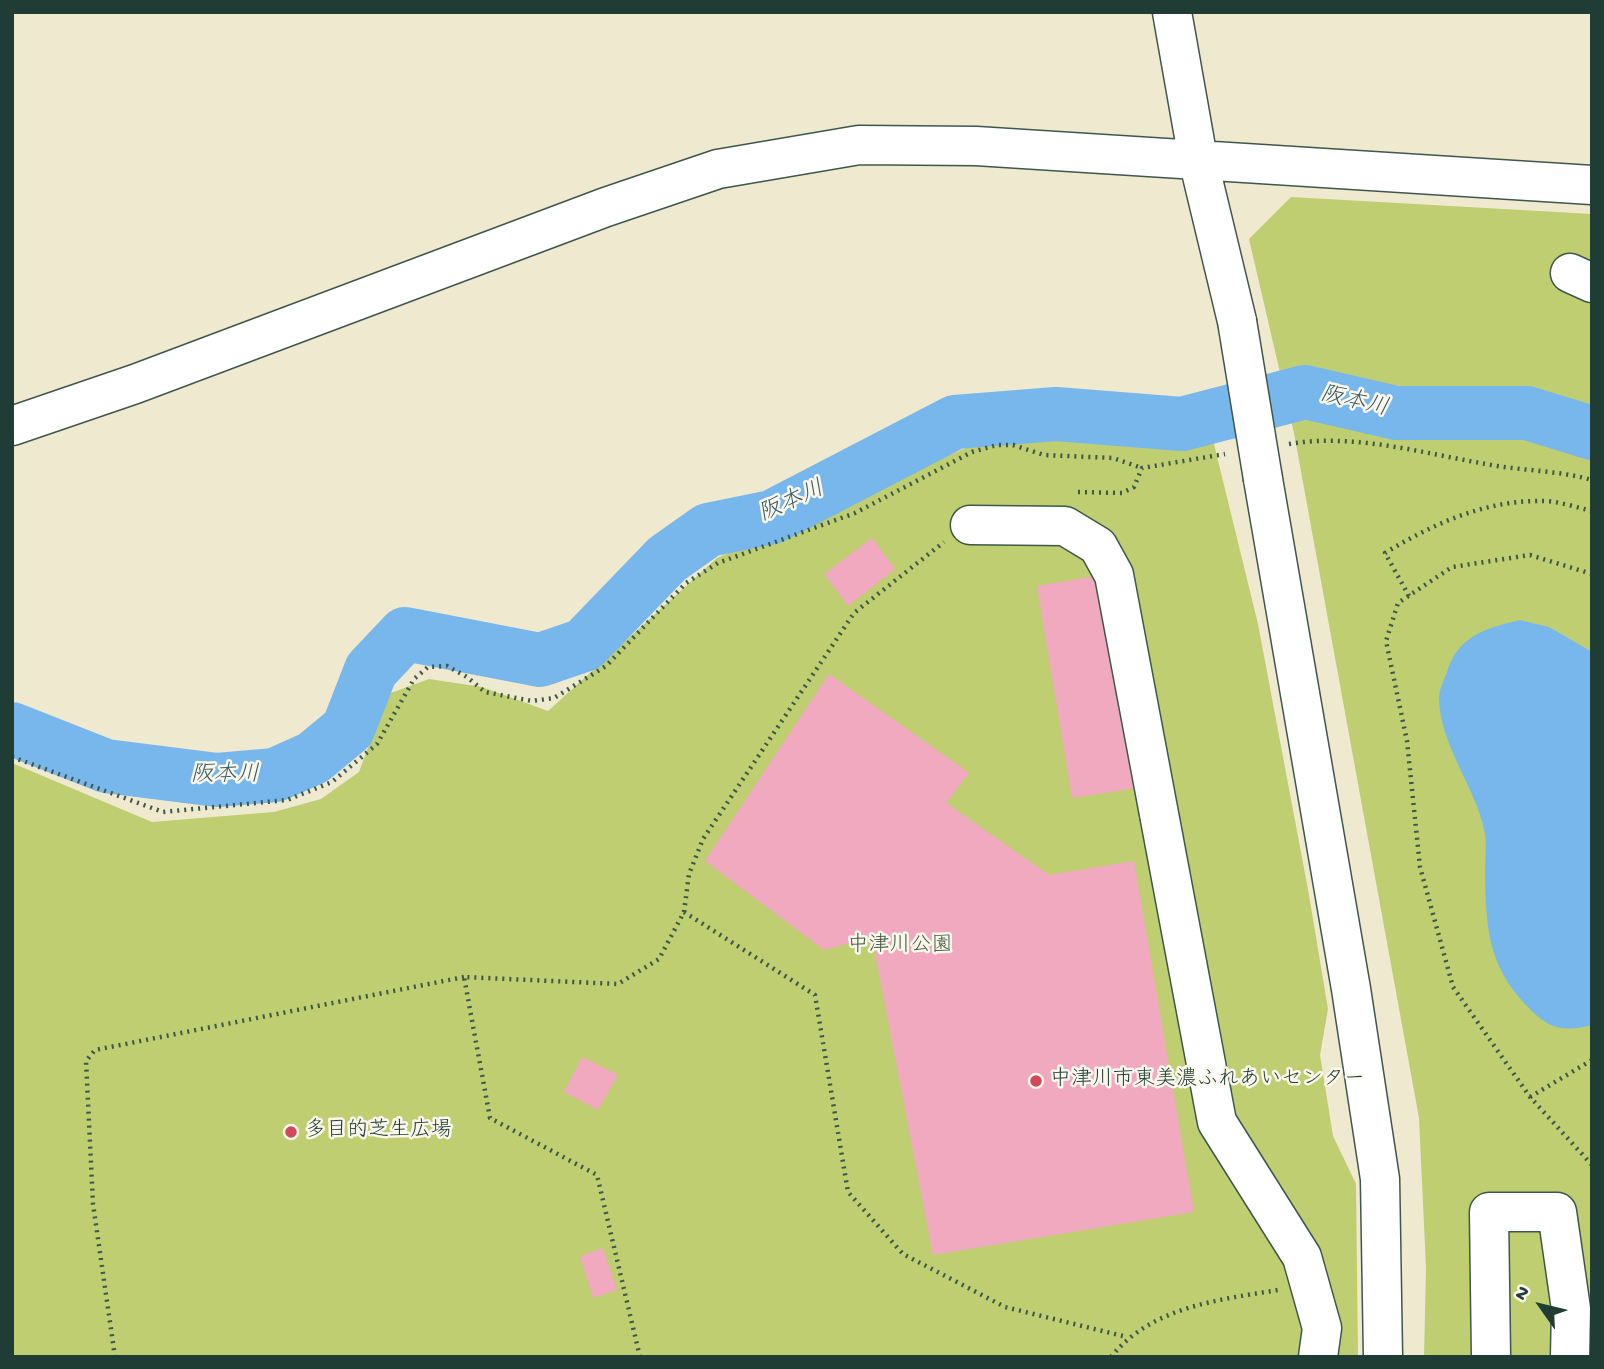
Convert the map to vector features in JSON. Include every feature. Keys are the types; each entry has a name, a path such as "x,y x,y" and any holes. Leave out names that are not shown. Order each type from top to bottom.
{"street":[{"path":"1172,12 1198,159 1237,321 1348,975 1380,1179 1383,1357"},
{"path":"12,426 135,384 606,207 718,169 859,145 976,146 1592,184"},
{"path":"970,525 1065,526 1098,545 1114,575 1217,1122 1302,1257 1322,1328 1318,1357"},
{"path":"1491,1357 1489,1212 1557,1212 1571,1309 1570,1357"}],"path":[{"path":"12,757 163,812 287,800 331,782 377,744 414,679 428,667 447,666 485,692 532,701 554,698 606,666 686,583 718,563 855,513 972,452 997,445 1013,446 1044,455 1113,458 1142,468 1260,459 1306,441 1380,446 1592,480"},
{"path":"1067,492 1122,493 1135,487 1142,468"},
{"path":"1409,596 1385,552 1419,532 1493,504 1541,500 1592,511"},
{"path":"115,1357 101,1276 93,1205 86,1061 88,1055 94,1050 464,978 618,984 659,959 684,912 689,874 703,839 854,613 919,559 970,525"},
{"path":"1592,574 1530,555 1452,567 1398,603 1386,641 1407,741 1420,867 1453,987 1530,1097 1592,1165"},
{"path":"684,912 815,995 848,1192 903,1254 1006,1307 1128,1337"},
{"path":"464,978 490,1118 597,1175 640,1357"},
{"path":"1530,1097 1592,1060"},
{"path":"1111,1357 1128,1337 1175,1310 1310,1285"}],"green space":[{"path":"1291,197 1592,214 1592,1357 1424,1357 1426,1268 1419,1118 1294,433 1249,239"},
{"name":"中津川公園","path":"995,435 1212,436 1258,624 1309,895 1328,1009 1320,1055 1333,1136 1356,1184 1358,1357 12,1357 12,763 152,822 274,812 321,799 359,772 388,694 429,679 482,687 548,711 717,558"}],"water":[{"path":"1520,620 1549,627 1592,652 1592,1025 1581,1027 1563,1028 1548,1024 1526,1005 1503,975 1488,927 1486,843 1481,817 1445,733 1441,716 1440,692 1458,650 1485,630"}],"building":[{"path":"872,538 895,569 848,606 824,574"},
{"path":"1101,575 1136,788 1072,798 1037,586"},
{"name":"中津川市東美濃ふれあいセンター","path":"829,674 969,773 946,803 1049,875 1134,861 1194,1212 933,1255 872,937 824,950 705,861"},
{"path":"582,1057 618,1075 598,1110 564,1092"},
{"path":"603,1248 617,1290 593,1298 580,1256"}],"waterway":[{"name":"阪本川","path":"12,729 106,766 217,780 275,775 313,758 348,729 371,670 405,634 540,660 584,645 667,559 708,530 772,517 955,422 1056,414 1182,424 1305,392 1396,413 1527,413 1592,433"}],"place":[{"name":"中津川市東美濃ふれあいセンター","path":"1036,1081"},
{"name":"多目的芝生広場","path":"291,1132"}]}
